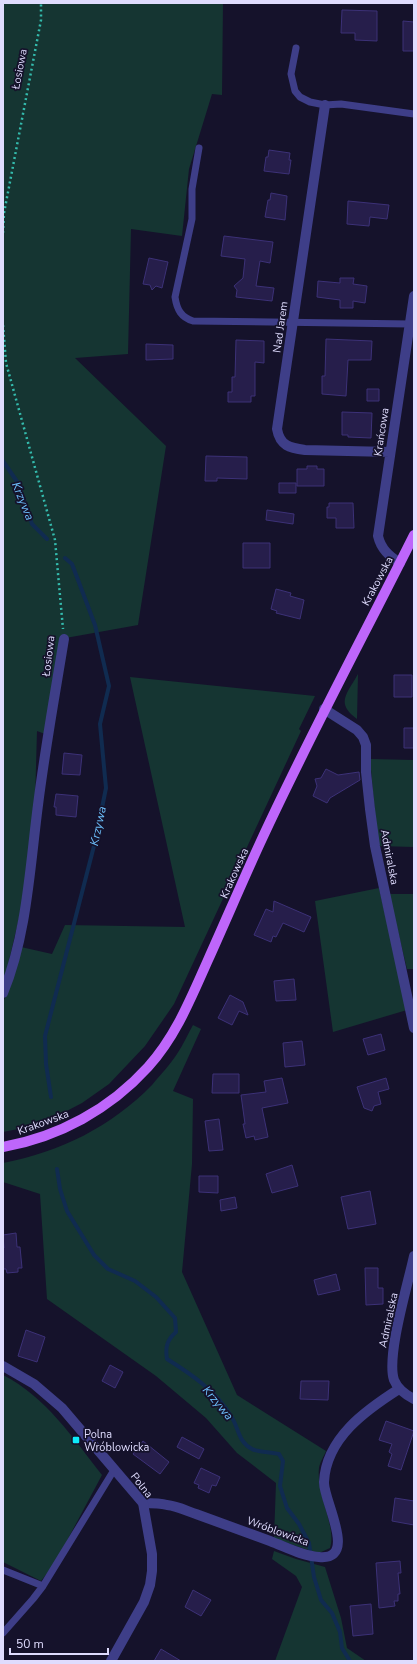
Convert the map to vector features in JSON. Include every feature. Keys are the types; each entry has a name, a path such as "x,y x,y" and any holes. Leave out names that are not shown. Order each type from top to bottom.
{"main road":[{"name":"Krakowska","path":"3,1147 30,1141 56,1132 110,1102 149,1066 164,1046 183,1016 287,785 414,535"}],"street":[{"name":"Nad Jarem","path":"325,105 277,429 278,438 292,448 305,450 390,452"},
{"name":"Krańcowa","path":"400,563 384,550 380,544 378,536 414,296"},
{"name":"Łosiowa","path":"3,993 8,982 18,946 26,901 38,802 64,639"},
{"name":"Admiralska","path":"324,710 358,730 363,737 366,746 369,802 375,846 414,1028"},
{"name":"Admiralska","path":"399,1389 394,1377 392,1358 414,1256"},
{"name":"Polna","path":"3,1366 34,1384 62,1408 143,1503 152,1554 150,1585 144,1602 111,1661"},
{"path":"399,1389 414,1399"},
{"name":"Wróblowicka","path":"143,1503 168,1505 298,1552 318,1557 330,1556 334,1554 338,1543 335,1523 324,1483 329,1455 341,1437 357,1419 379,1401 399,1389"}],"lane":[{"path":"296,48 291,74 295,91 300,97 310,102 325,105 340,104 414,114"},
{"path":"199,148 192,189 192,219 175,297 176,307 186,318 193,321 410,324"},
{"path":"3,1633 33,1600 43,1586 114,1470"},
{"path":"3,1570 43,1586"}],"path":[{"name":"Łosiowa","path":"3,233 4,213 41,20 41,3"},
{"name":"Łosiowa","path":"3,325 6,363 55,540 64,639"}],"green space":[{"path":"3,3 223,3 222,95 212,94 189,169 182,236 131,229 128,354 75,358 166,446 138,625 60,639 45,734 37,731 35,802 23,901 3,986"},
{"path":"358,674 357,719 346,708 345,698"},
{"path":"130,677 315,696 299,729 301,731 174,1004 145,1046 109,1084 82,1103 57,1116 28,1127 3,1132 3,1002 11,984 21,947 52,954 65,925 185,927"},
{"path":"370,759 414,760 414,847 378,846"},
{"path":"379,888 407,1010 333,1032 315,901"},
{"path":"389,894 414,894 414,969 407,969"},
{"path":"193,1025 201,1029 173,1091 193,1099 192,1164 182,1272 237,1395 326,1451 319,1468 319,1478 320,1489 331,1530 331,1540 330,1548 319,1553 274,1538 276,1483 237,1453 206,1418 156,1376 47,1299 40,1194 3,1182 3,1163 45,1152 84,1136 102,1125 136,1100 152,1085 171,1062"},
{"path":"3,1375 33,1395 58,1419 102,1475 55,1563 41,1581 3,1562"},
{"path":"274,1551 325,1567 341,1618 347,1648 366,1661 275,1661 302,1587 296,1576 272,1559"}],"building":[{"path":"342,10 377,11 377,41 355,40 355,33 341,33"},
{"path":"403,21 414,22 414,51 403,51"},
{"path":"269,150 290,153 289,160 291,160 289,174 264,171 266,157 268,157"},
{"path":"271,193 287,196 285,220 265,217 268,200 270,200"},
{"path":"348,201 389,205 387,219 370,217 369,226 347,224"},
{"path":"224,236 273,242 270,263 260,261 256,286 274,288 272,301 236,297 237,290 234,286 243,278 245,259 221,256"},
{"path":"149,258 168,262 162,288 156,286 152,290 150,285 143,284"},
{"path":"340,278 354,278 353,284 367,286 365,303 353,301 353,308 340,308 340,300 317,297 318,281 340,283"},
{"path":"326,339 372,341 371,360 348,360 346,396 322,394 322,376 325,376"},
{"path":"236,340 264,341 264,363 255,362 255,396 251,396 251,402 228,402 228,392 232,392 232,377 235,377"},
{"path":"146,344 173,345 173,359 146,360"},
{"path":"367,389 379,389 379,401 367,401"},
{"path":"342,412 372,413 371,438 348,437 348,435 342,435"},
{"path":"206,456 247,457 247,479 217,478 217,481 205,481"},
{"path":"307,466 317,466 317,469 324,469 324,486 297,486 297,469 307,469"},
{"path":"279,483 296,483 296,493 279,493"},
{"path":"329,503 353,503 354,528 336,528 336,518 327,518 327,507 329,507"},
{"path":"267,510 294,514 293,524 266,520"},
{"path":"243,543 270,543 270,568 243,568"},
{"path":"276,589 291,593 290,596 304,600 300,619 276,613 277,611 271,609"},
{"path":"394,675 412,675 412,697 394,697"},
{"path":"404,728 414,728 414,748 404,748"},
{"path":"64,753 82,755 80,775 62,774"},
{"path":"326,769 338,775 359,772 360,780 330,798 327,803 313,796 317,786 315,779 321,778"},
{"path":"56,794 78,796 76,817 56,815 56,807 54,807"},
{"path":"274,901 311,917 304,932 283,923 276,937 273,936 271,942 254,935 266,909 273,912"},
{"path":"294,979 296,1000 276,1001 274,981"},
{"path":"230,995 243,1002 248,1015 239,1011 232,1025 218,1018"},
{"path":"381,1034 385,1050 368,1055 363,1039"},
{"path":"302,1041 305,1065 285,1067 283,1043"},
{"path":"213,1074 239,1074 239,1093 212,1093"},
{"path":"282,1078 288,1103 262,1108 268,1137 255,1140 254,1136 246,1138 243,1124 245,1124 241,1095 266,1092 264,1081"},
{"path":"386,1078 389,1089 378,1092 381,1104 374,1106 372,1111 364,1108 357,1087"},
{"path":"219,1119 223,1150 209,1151 205,1121"},
{"path":"292,1165 298,1186 272,1193 266,1174"},
{"path":"199,1176 218,1176 218,1193 199,1192"},
{"path":"370,1191 376,1224 348,1229 341,1197"},
{"path":"235,1197 237,1208 221,1211 220,1200"},
{"path":"16,1233 17,1247 20,1247 22,1268 18,1268 18,1272 7,1273 6,1269 3,1269 3,1235"},
{"path":"365,1268 378,1268 378,1288 383,1288 383,1304 366,1305"},
{"path":"336,1274 340,1290 318,1295 314,1280"},
{"path":"26,1330 45,1337 37,1362 18,1356"},
{"path":"110,1365 123,1372 115,1388 102,1381"},
{"path":"301,1381 329,1381 328,1400 300,1399"},
{"path":"386,1421 414,1431 401,1470 388,1466 392,1454 389,1452 392,1444 379,1440"},
{"path":"182,1437 204,1449 199,1459 177,1447"},
{"path":"143,1441 169,1462 160,1474 133,1454"},
{"path":"201,1468 220,1477 216,1486 212,1485 209,1493 198,1488 199,1485 194,1483"},
{"path":"395,1498 414,1501 414,1525 392,1521"},
{"path":"400,1561 401,1573 398,1573 400,1594 398,1594 398,1601 394,1601 395,1606 379,1608 376,1563"},
{"path":"193,1590 211,1600 201,1616 185,1607"},
{"path":"371,1604 373,1634 353,1636 350,1606"},
{"path":"161,1649 181,1661 154,1661"}],"waterway":[{"name":"Krzywa","path":"3,461 18,483 32,524 47,539"},
{"name":"Krzywa","path":"51,1097 46,1064 45,1036 95,842 106,788 100,724 109,686 95,625 72,564 65,558"},
{"name":"Krzywa","path":"57,1169 60,1189 67,1211 94,1255 108,1269 135,1281 156,1297 175,1318 176,1332 167,1344 167,1359 194,1377 218,1399 231,1416 241,1439 247,1446 257,1451 279,1454 283,1461 280,1486 287,1508 299,1524 309,1543 314,1577 321,1600 332,1613 340,1632 342,1648 350,1661"}],"place":[{"name":"Polna Wróblowicka","path":"76,1440"}]}
